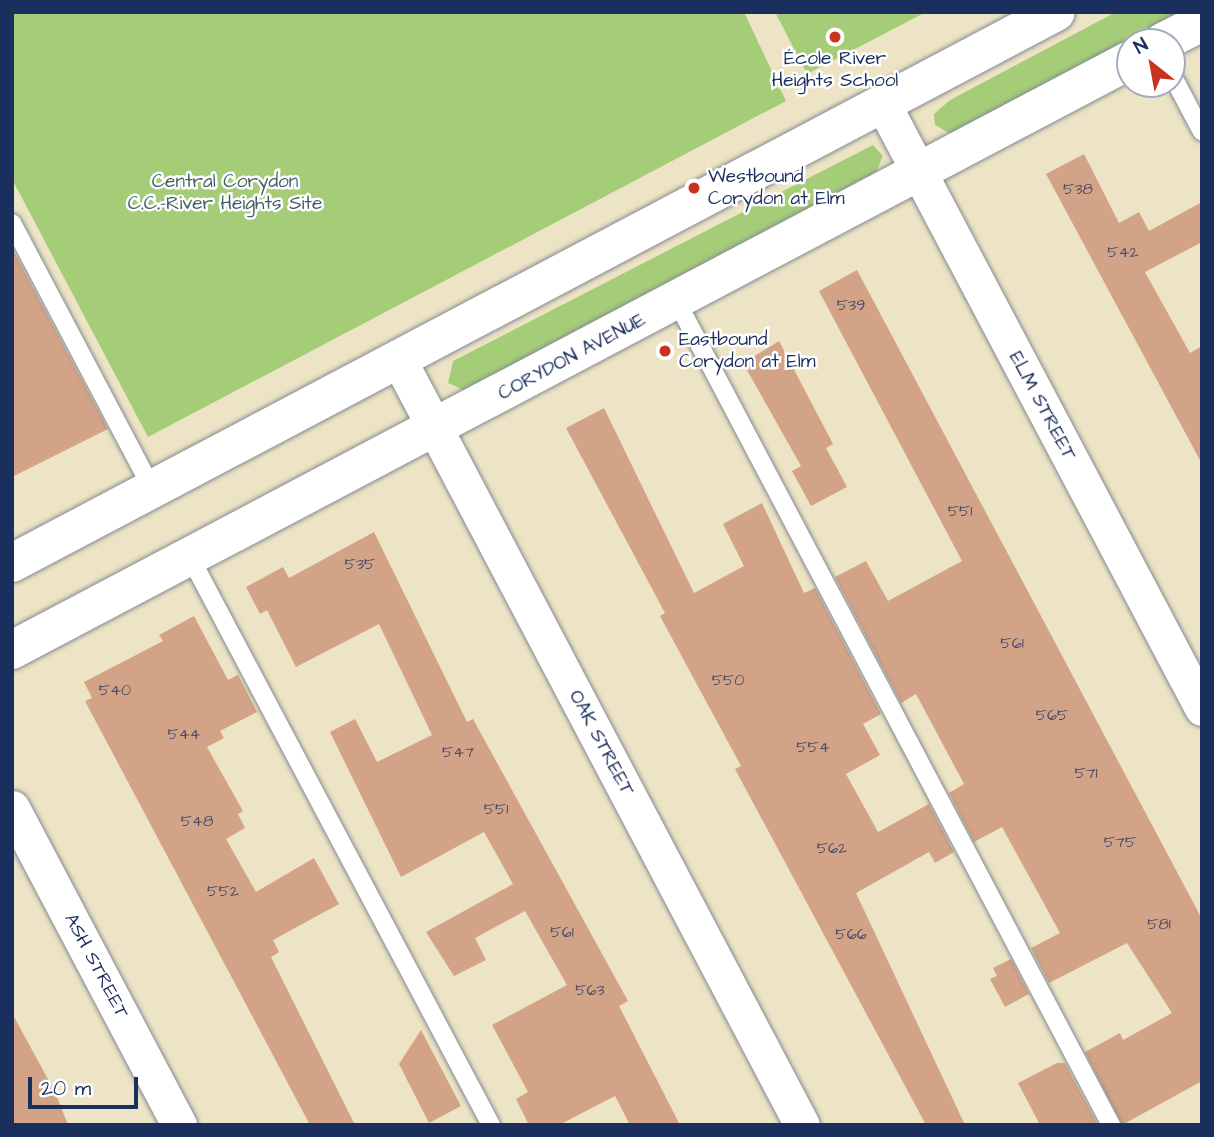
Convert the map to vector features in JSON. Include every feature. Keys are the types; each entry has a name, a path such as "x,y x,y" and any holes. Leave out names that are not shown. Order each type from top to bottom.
{"main road":[{"path":"12,563 400,362 1056,12"},
{"path":"1186,30 1202,22"},
{"name":"CORYDON AVENUE","path":"12,650 436,430 1116,67"}],"street":[{"name":"ELM STREET","path":"883,104 1202,708"},
{"name":"OAK STREET","path":"400,362 802,1125"},
{"name":"ASH STREET","path":"12,808 179,1125"}],"lane":[{"path":"1184,98 1202,132"},
{"path":"12,223 153,490"},
{"path":"677,300 1111,1125"},
{"path":"190,557 491,1125"}],"green space":[{"name":"Central Corydon C.C.-River Heights Site","path":"12,12 744,12 786,101 148,437 12,179"},
{"path":"775,12 926,12 807,74"},
{"path":"1116,12 1183,12 1153,28 1116,28 1116,47 951,134 935,125 934,114 950,100"},
{"path":"873,145 883,156 876,172 464,390 448,383 453,361"}],"building":[{"path":"1084,154 1119,223 1139,212 1149,231 1202,202 1202,242 1145,272 1190,353 1202,346 1202,464 1046,174"},
{"path":"12,248 108,429 12,477"},
{"path":"857,270 1202,919 1202,1081 1122,1125 1085,1052 1120,1033 1123,1040 1172,1013 1127,943 1049,983 1031,948 1060,933 1002,827 974,842 949,793 964,784 916,694 901,703 835,577 866,561 888,601 962,561 819,291"},
{"path":"779,341 833,444 826,448 847,487 811,506 792,471 801,466 743,363"},
{"path":"604,408 694,593 744,566 723,524 762,503 804,593 815,588 881,714 863,724 880,755 846,774 878,832 929,804 954,852 935,863 929,852 856,893 965,1125 926,1125 735,769 741,766 660,616 665,613 566,428"},
{"path":"374,532 467,722 473,719 628,1001 619,1006 680,1125 630,1125 615,1096 559,1125 529,1125 516,1099 528,1092 492,1025 567,985 525,911 475,938 486,960 454,976 426,932 513,884 484,832 401,877 330,732 355,719 377,762 432,735 379,624 296,667 267,610 260,614 246,587 283,567 289,578"},
{"path":"194,616 228,680 238,675 257,712 220,731 224,738 207,747 243,811 238,814 245,828 226,839 256,892 314,858 339,904 273,940 279,952 271,957 355,1125 310,1125 85,701 92,698 84,682 163,641 159,635"},
{"path":"1011,959 1029,994 1005,1007 990,979 997,976 993,968"},
{"path":"12,1013 56,1094 68,1125 12,1125"},
{"path":"421,1030 461,1106 429,1123 399,1064"},
{"path":"1057,1063 1065,1063 1098,1125 1040,1125 1018,1083"}],"place":[{"name":"École River Heights School","path":"835,37"},
{"name":"Westbound Corydon at Elm","path":"694,188"},
{"name":"Eastbound Corydon at Elm","path":"665,351"}]}
